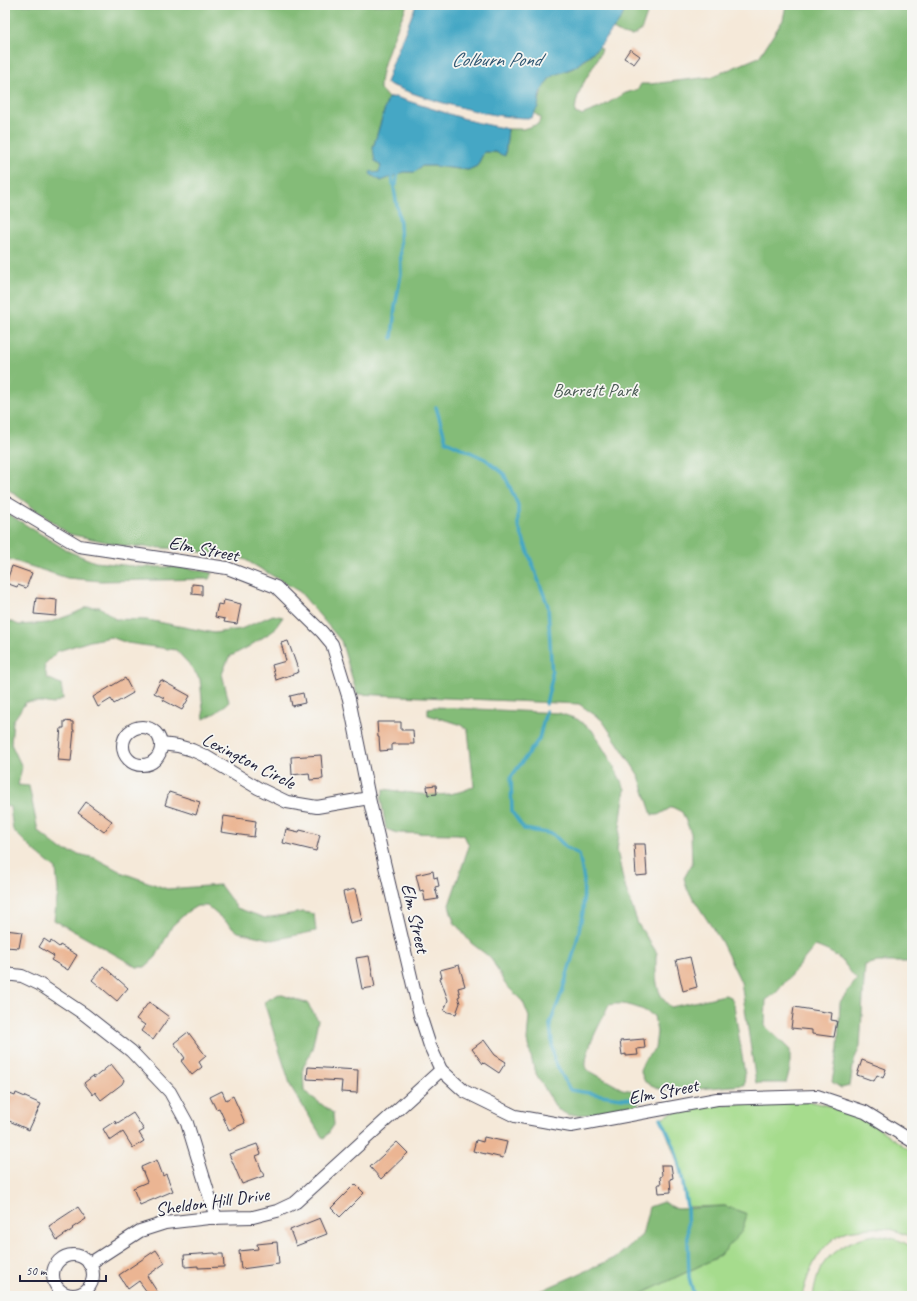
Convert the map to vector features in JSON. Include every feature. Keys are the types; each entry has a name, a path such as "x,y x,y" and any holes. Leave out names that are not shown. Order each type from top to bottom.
{"street":[{"name":"Elm Street","path":"5,502 79,546 227,568 276,587 322,632 332,644 349,699 369,798 420,1014 430,1046 441,1070 464,1091 514,1116 571,1126 717,1099 817,1096 865,1112 912,1141"},
{"name":"Lexington Circle","path":"161,744 178,746 198,753 258,788 287,802 317,807 369,798"},
{"path":"5,974 22,976 39,984 84,1014 131,1051 170,1092 187,1123 216,1218"},
{"name":"Sheldon Hill Drive","path":"89,1264 140,1231 165,1223 216,1218 253,1217 277,1211 296,1202 441,1070"}],"green space":[{"name":"Barrett Park","path":"5,5 407,5 386,58 381,80 380,89 388,98 373,148 381,166 379,172 374,173 381,181 404,172 415,172 422,166 468,170 477,166 484,152 495,152 505,155 508,129 523,129 538,124 541,118 534,113 544,87 549,79 555,75 572,69 585,60 599,47 602,49 578,95 575,113 581,115 600,108 623,94 638,89 641,84 711,77 759,57 783,20 786,5 912,5 912,961 877,962 865,965 860,1047 854,1060 850,1086 841,1088 832,1082 838,1048 840,1002 857,979 837,957 815,946 776,993 766,1000 765,1026 790,1050 790,1069 786,1083 756,1083 741,982 721,941 687,889 684,878 692,864 691,833 682,812 672,807 658,815 652,815 639,776 602,720 579,704 357,694 341,641 300,592 244,559 182,549 125,546 69,534 5,487"},
{"path":"627,5 650,5 641,31 632,36 622,34 613,29 621,19"},
{"path":"5,512 68,551 95,562 142,567 182,567 213,573 209,579 101,581 67,578 8,559 5,561"},
{"path":"88,607 100,607 115,619 148,620 214,633 241,629 273,615 283,617 273,631 229,657 222,674 229,702 217,712 204,719 200,679 176,650 127,643 111,637 90,641 58,651 44,665 47,678 61,684 63,699 53,704 26,702 13,721 11,744 22,767 18,785 29,786 38,831 62,850 95,858 123,873 167,889 220,885 237,908 265,918 303,912 314,914 316,931 273,940 238,932 207,906 197,906 187,912 172,926 156,957 145,967 137,967 54,920 58,892 56,869 34,851 13,830 10,807 5,806 5,619 19,625 48,623"},
{"path":"435,707 559,713 577,719 592,730 612,763 625,789 617,850 624,884 638,924 657,953 656,978 661,996 671,1007 725,995 731,997 734,1005 745,1075 744,1085 674,1091 662,1090 645,1082 640,1070 645,1059 655,1049 657,1032 654,1016 644,1010 632,1006 614,1004 609,1005 590,1045 586,1061 586,1069 622,1089 634,1091 639,1094 640,1100 637,1106 599,1114 568,1115 557,1109 535,1072 527,1041 529,1017 523,1002 505,984 491,958 471,943 454,922 449,905 469,846 464,835 397,833 386,829 381,799 384,789 418,794 441,795 464,791 474,786 468,730 459,724 428,715 428,708"},
{"path":"279,994 307,1003 318,1020 312,1049 303,1068 304,1091 333,1113 334,1125 325,1138 322,1137 291,1087 264,1002"},
{"path":"809,1101 829,1106 867,1120 912,1152 912,1238 894,1230 882,1228 869,1228 847,1231 843,1233 835,1238 821,1252 811,1269 802,1296 637,1296 720,1256 747,1214 725,1206 687,1207 681,1172 661,1118 677,1111 706,1105"},
{"path":"663,1202 677,1209 725,1206 747,1214 742,1231 720,1256 637,1296 529,1296 617,1257 642,1235 649,1207"},
{"path":"875,1235 899,1240 912,1248 912,1296 813,1296 820,1269 832,1254 852,1241"}],"water":[{"name":"Colburn Pond","path":"416,5 627,5 621,19 599,47 575,67 549,79 540,93 538,107 531,118 522,118 486,113 440,102 386,83"},
{"name":"Colburn Pond","path":"395,97 475,122 508,129 505,156 495,152 484,152 477,166 468,170 422,166 415,172 404,172 381,181 370,174 371,171 374,173 379,172 381,166 375,161 373,148 388,98"}],"building":[{"path":"630,49 640,56 634,64 624,58"},
{"path":"12,566 32,573 26,588 18,585 17,587 6,583"},
{"path":"192,584 202,585 202,595 192,594"},
{"path":"36,598 57,600 56,616 34,614"},
{"path":"224,600 241,604 237,624 224,622 225,619 215,617 218,604 223,605"},
{"path":"288,641 299,672 276,680 272,665 286,661 281,643"},
{"path":"125,678 133,693 114,704 111,699 98,707 93,697"},
{"path":"161,680 190,696 182,710 163,700 164,698 154,693"},
{"path":"303,693 305,703 292,706 290,696"},
{"path":"64,721 73,722 74,730 71,761 58,760 61,728 64,728"},
{"path":"377,722 401,722 401,730 413,730 414,744 392,744 392,750 380,751"},
{"path":"321,755 323,779 310,780 309,773 292,775 291,757"},
{"path":"436,785 437,794 428,795 427,786"},
{"path":"169,792 200,802 196,815 165,805"},
{"path":"86,802 112,821 104,832 78,813"},
{"path":"224,816 256,821 254,837 221,832"},
{"path":"286,829 299,832 300,830 320,835 316,851 283,843"},
{"path":"634,844 645,844 647,875 636,876"},
{"path":"433,871 434,878 437,877 439,886 435,887 438,899 425,901 423,890 420,891 416,875"},
{"path":"355,889 362,920 350,923 343,892"},
{"path":"5,930 22,932 19,948 5,947"},
{"path":"44,939 50,943 51,941 59,947 60,945 77,955 68,970 51,960 54,956 39,947"},
{"path":"369,956 375,987 362,989 356,958"},
{"path":"690,957 697,987 683,991 676,960"},
{"path":"459,965 465,986 458,988 460,1003 456,1014 444,1011 448,1000 440,978 442,977 440,970"},
{"path":"103,966 128,988 117,1001 92,980"},
{"path":"149,1002 169,1017 153,1040 141,1031 145,1025 136,1019"},
{"path":"794,1007 832,1013 831,1020 837,1021 834,1037 812,1034 812,1030 791,1028"},
{"path":"188,1032 206,1056 199,1062 202,1067 192,1075 181,1061 185,1058 174,1043"},
{"path":"644,1039 645,1048 637,1049 638,1055 622,1055 620,1041"},
{"path":"484,1040 495,1055 506,1062 499,1073 484,1063 483,1064 472,1049"},
{"path":"862,1060 886,1069 883,1078 877,1075 874,1081 857,1075"},
{"path":"111,1064 124,1080 122,1084 101,1100 95,1092 93,1095 84,1083 93,1076 94,1078"},
{"path":"308,1067 358,1070 357,1093 341,1092 342,1081 307,1079"},
{"path":"222,1091 226,1100 233,1096 245,1123 229,1130 219,1108 216,1109 210,1097"},
{"path":"5,1092 15,1096 16,1093 41,1104 29,1130 5,1119"},
{"path":"133,1113 144,1130 139,1133 144,1141 133,1148 123,1132 110,1141 103,1129 115,1121 116,1124"},
{"path":"484,1137 507,1142 503,1158 473,1151 476,1140 483,1142"},
{"path":"397,1142 408,1153 381,1179 370,1167"},
{"path":"257,1144 261,1154 256,1156 264,1176 242,1184 229,1154"},
{"path":"157,1160 163,1176 166,1174 173,1191 140,1205 133,1188 147,1182 141,1167"},
{"path":"661,1165 671,1165 673,1178 670,1179 671,1192 659,1193 658,1184 661,1184 660,1177 662,1176"},
{"path":"355,1184 364,1193 340,1217 331,1208"},
{"path":"78,1207 86,1219 57,1240 49,1226"},
{"path":"320,1218 327,1234 296,1246 290,1230"},
{"path":"277,1242 279,1264 241,1269 239,1251 258,1249 257,1244"},
{"path":"156,1250 165,1263 147,1276 160,1296 150,1296 139,1281 128,1289 119,1275"},
{"path":"215,1253 223,1254 224,1267 185,1267 184,1255"}],"waterway":[{"path":"396,185 398,170"},
{"path":"392,177 400,223 401,274 395,307 392,338"},
{"path":"436,407 446,441 485,459 504,474 518,505 518,525 548,606 552,678 546,704"},
{"path":"546,711 539,739 511,777 512,812 524,829 553,834 567,848 579,854 584,880 583,912 576,945 562,992 550,1024 554,1060 570,1090 640,1100"},
{"path":"661,1118 674,1146 681,1172 687,1207 689,1277 694,1296"}]}
